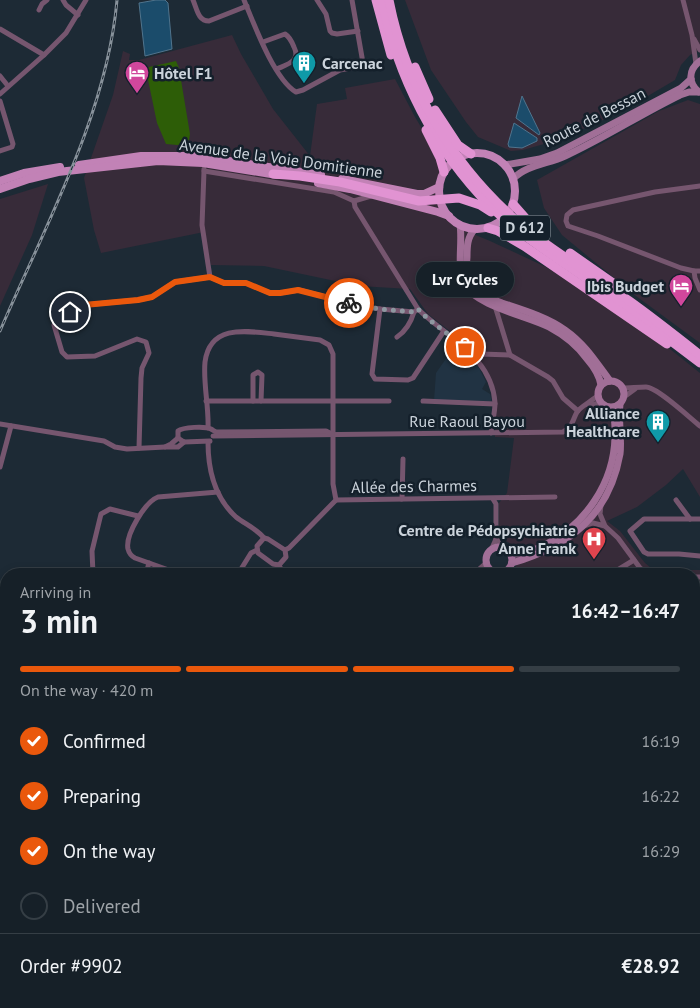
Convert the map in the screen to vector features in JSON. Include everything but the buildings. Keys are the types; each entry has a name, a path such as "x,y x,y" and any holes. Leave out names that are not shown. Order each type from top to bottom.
{"highway":[{"path":"376,0 386,40 406,94 446,169"},
{"name":"D 612","path":"382,0 397,55 412,93 430,128 457,168 490,206 531,241 596,285 700,365"},
{"name":"D 612","path":"389,0 403,54 417,89 453,151 480,186 519,223 553,249 628,300 700,355"},
{"path":"395,0 409,52 424,90 451,136 467,155"},
{"path":"273,174 340,182 419,200 450,198 470,201 488,210 530,244 596,285"},
{"name":"D 612","path":"512,206 538,231 597,270 658,316 700,355"},
{"name":"D 612","path":"491,226 524,246 630,320 700,365"}],"main road":[{"path":"482,153 492,156 505,165 513,179 515,194 512,206 505,218 491,226 474,229 460,225 449,216 442,206 439,189 446,169 467,155 482,153"},
{"name":"Avenue de la Voie Domitienne","path":"0,181 141,156 196,156 326,176 417,194 424,194 439,189"},
{"name":"Avenue de la Voie Domitienne","path":"82,167 158,161 273,174 376,196 449,216"},
{"name":"Avenue de la Voie Domitienne","path":"0,189 28,176"}],"street":[{"path":"39,10 47,0"},
{"path":"63,0 78,15"},
{"path":"0,94 44,56 66,33 86,0"},
{"path":"193,0 200,18 204,21 209,21 247,6"},
{"path":"244,0 282,78 296,92 340,70 361,66 364,60 352,0"},
{"path":"317,0 326,14 332,34 358,31"},
{"path":"683,0 698,63 692,71 692,85 699,92"},
{"path":"0,29 44,56"},
{"path":"263,42 285,34 290,38 297,57 293,62 277,69"},
{"path":"692,35 700,50"},
{"path":"0,76 8,86"},
{"name":"Route de Bessan","path":"505,165 540,159 557,153 681,88 691,79"},
{"name":"Route de Bessan","path":"513,179 525,168 541,165 566,155 680,94 699,92"},
{"path":"0,101 13,144 12,147 0,151"},
{"path":"204,167 202,224 210,277"},
{"name":"Avenue de la Voie Domitienne","path":"204,167 334,192 354,201 376,196"},
{"path":"700,186 655,192 573,210 567,214 566,222 568,226 681,268 697,271 695,278 700,290"},
{"path":"354,201 355,207 416,310 459,341 475,357 494,393 495,404 491,433"},
{"path":"460,225 462,234 460,270 465,286 471,294 495,306 544,324 563,335 579,348 596,370 601,385 598,392 599,400 609,408 614,418 615,440 610,466 599,495 589,509 564,534 529,552 512,554"},
{"path":"474,229 469,236 466,269 467,278 471,286 483,295 564,328 583,344 610,381"},
{"path":"139,448 142,368 149,352 146,342 137,339 95,356 67,357 62,352 54,325 57,319 84,305 145,299 161,293 175,282 210,277 224,283 246,283 270,293 298,290 380,309 416,310"},
{"path":"495,306 510,355"},
{"path":"380,309 372,374 375,379 408,380 413,378 444,331"},
{"path":"397,337 402,334 416,310"},
{"path":"501,321 502,316 507,310"},
{"path":"164,447 178,438 184,442 208,442 212,439 206,401 205,363 210,348 226,334 242,330 320,340 330,345 333,354 334,484 336,500 285,550"},
{"path":"475,357 481,354 510,355 548,377 563,398 578,411"},
{"path":"253,401 253,375 258,372 262,375 261,401"},
{"path":"601,385 610,381 616,382 622,388 624,397"},
{"path":"509,568 512,564 548,551 567,540 583,526 601,503 614,477 620,453 620,404 624,397 636,389 647,386 656,390 700,426"},
{"path":"622,388 636,389"},
{"name":"Rue Raoul Bayou","path":"178,438 177,433 180,429 211,432 326,431 333,434 563,432 568,430 573,424 578,411 599,400"},
{"path":"206,401 388,401"},
{"path":"423,401 495,404"},
{"path":"609,408 620,404"},
{"path":"0,424 104,441 118,448 178,447 184,442"},
{"path":"0,466 11,426"},
{"path":"208,442 210,468 218,492 225,504 236,516 264,538 285,550 286,557 279,565"},
{"path":"402,499 403,459"},
{"path":"163,568 135,558 130,554 128,543 138,516 154,498 218,492"},
{"name":"Allée des Charmes","path":"336,500 555,498"},
{"name":"Allée des Charmes","path":"492,548 496,540 496,504 493,499"},
{"path":"676,500 690,519"},
{"path":"601,503 600,514 605,526 618,538 640,568"},
{"path":"93,568 92,551 101,514 110,509 138,516"},
{"path":"700,519 644,520 630,531 631,536 644,552 700,556"},
{"path":"583,526 593,523 605,526"},
{"path":"242,568 251,553 257,550 264,538"},
{"path":"496,540 512,554 512,564"},
{"path":"491,568 487,554 492,548 502,546"},
{"path":"257,550 258,553 274,564 279,565 280,568"},
{"path":"621,568 634,560"},
{"path":"148,568 149,563"},
{"path":"0,732 0,741"}],"shaded area":[{"path":"405,0 700,0 700,50 690,55 681,65 675,80 619,113 558,140 523,150 511,151 478,137 466,122 431,70"},
{"path":"232,35 273,109 310,156 317,104 347,99 345,88 395,79 436,152 441,170 436,181 439,209 456,227 546,267 645,329 700,373 700,497 683,469 666,485 637,507 607,521 620,531 651,568 515,568 517,565 516,550 508,542 499,539 499,503 507,493 514,438 495,437 495,401 480,362 470,347 428,314 410,289 359,286 264,266 211,265 204,232 101,253 94,230 84,178 113,95 123,51 130,54 129,60 139,60"},
{"path":"688,100 700,104 700,343 636,296 562,235 544,208 537,180 659,111"},
{"path":"48,184 32,235 0,306 0,199"},
{"path":"457,343 471,356 480,370 486,382 482,389 490,394 492,402 434,400 436,373"}],"green space":[{"path":"176,61 179,68 190,134 189,140 185,144 177,145 166,144 157,123 146,70 149,67"}],"water":[{"path":"165,0 168,3 172,49 145,56 139,3"},
{"path":"522,96 540,133 539,135 516,118"},
{"path":"514,123 537,138 537,141 522,148 509,147 508,144"}],"railway":[{"path":"0,331 72,169 87,127 101,85 111,43 117,0"}],"way so far":[{"path":"349,303 380,309 414,312 418,309 465,347"}],"place":[{"name":"Carcenac","path":"304,84"},
{"name":"Hôtel F1","path":"137,94"},
{"name":"Ibis Budget","path":"681,307"},
{"name":"Lvr Cycles","path":"465,347"},
{"name":"Alliance Healthcare","path":"658,443"},
{"name":"Centre de Pédopsychiatrie Anne Frank","path":"594,560"}],"route":[{"path":"70,312 84,305 152,297 161,293 175,282 210,277 224,283 246,283 270,293 298,290 349,303"}]}
